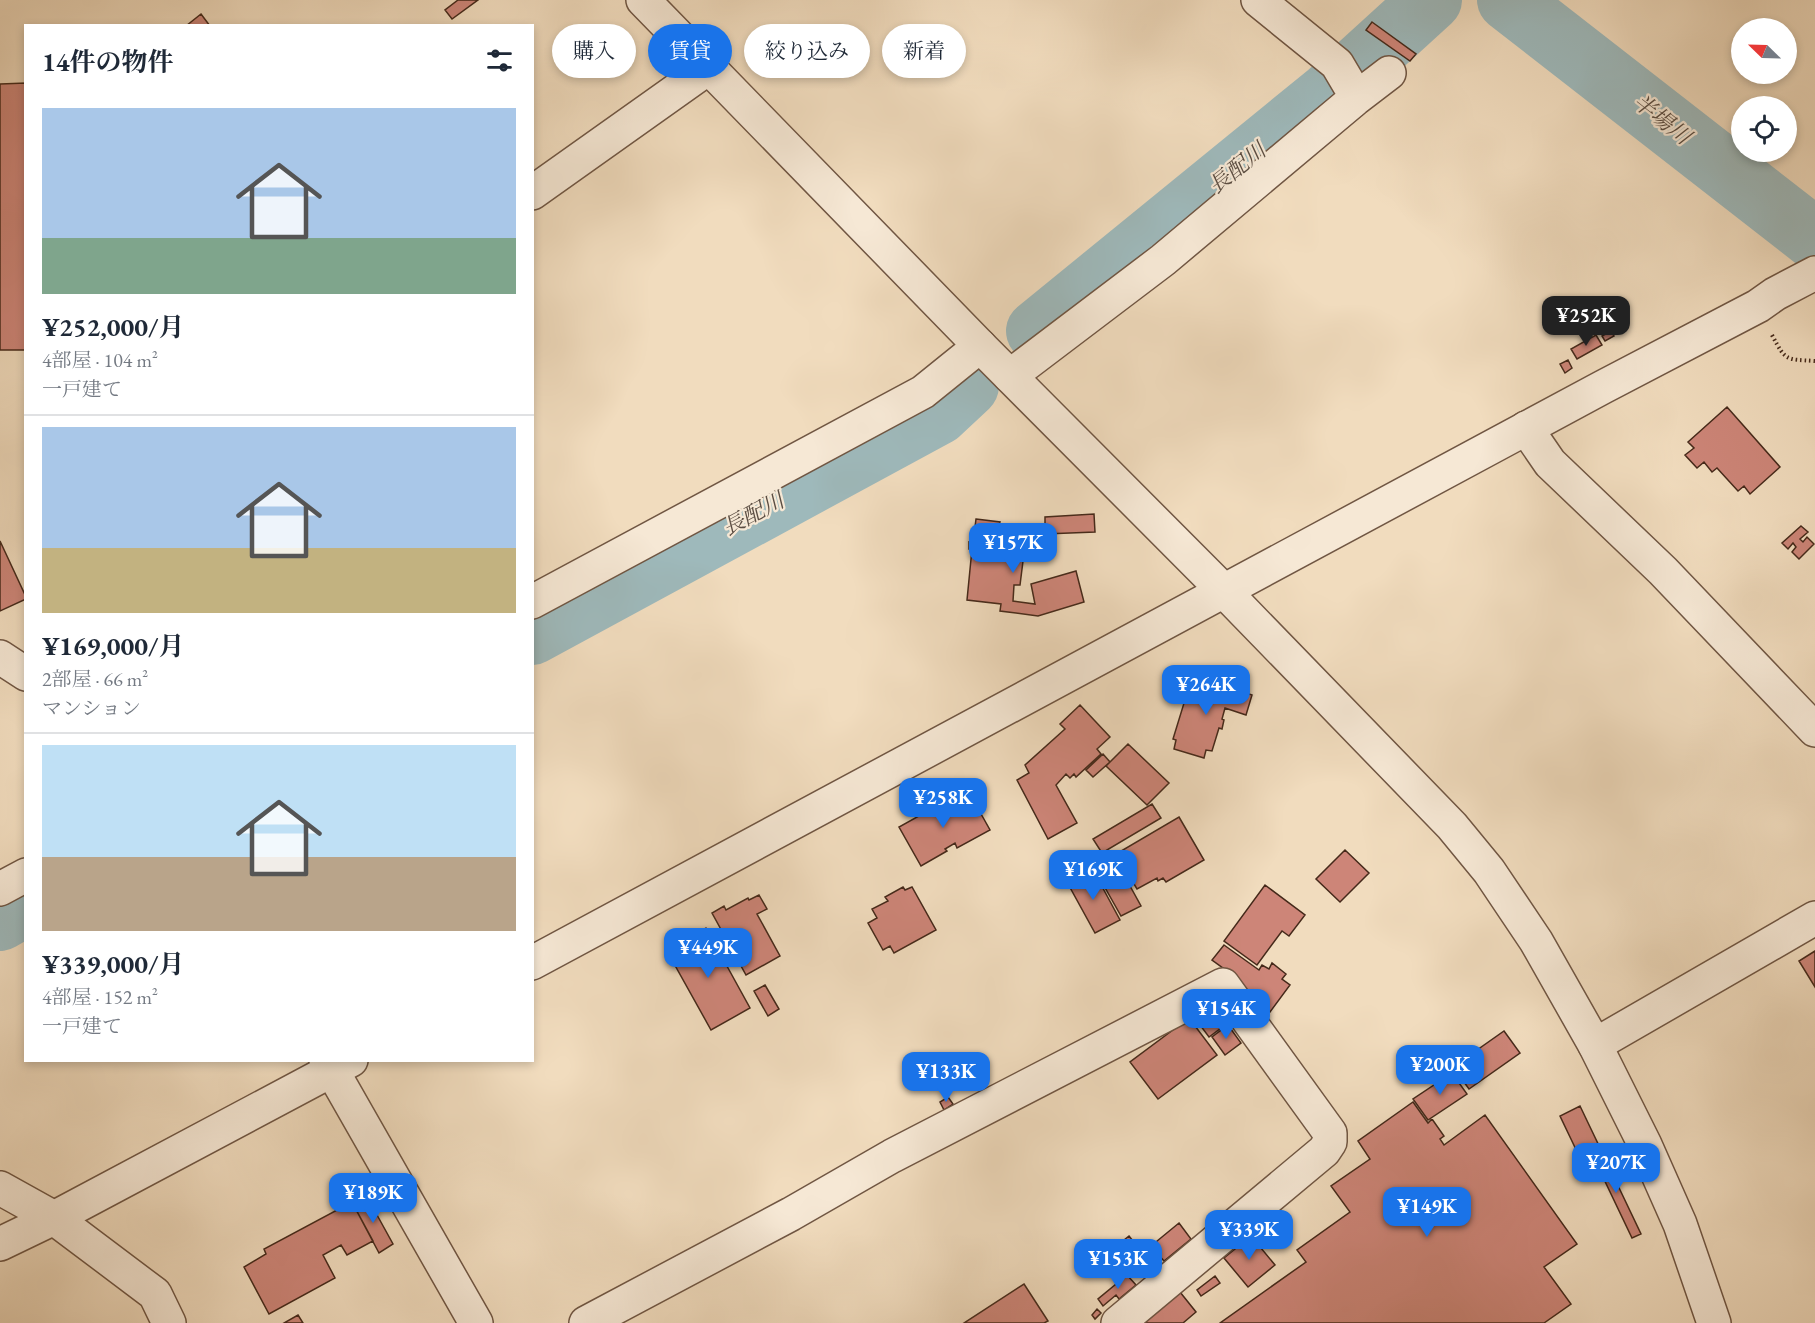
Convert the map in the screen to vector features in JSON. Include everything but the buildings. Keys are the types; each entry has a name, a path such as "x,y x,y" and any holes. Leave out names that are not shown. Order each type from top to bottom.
{"street":[{"path":"643,0 666,24"},
{"path":"1258,0 1348,85"},
{"path":"1010,376 1163,260 1348,85 1389,74"},
{"path":"534,192 694,78"},
{"path":"718,78 1224,591 1452,826 1474,853 1536,941 1595,1045 1645,1145 1680,1224 1714,1323"},
{"path":"534,962 1815,273"},
{"path":"534,601 922,392 980,346"},
{"path":"1526,428 1550,463 1663,571 1815,730"},
{"path":"0,657 24,673"},
{"path":"0,889 24,876"},
{"path":"1595,1045 1815,918"},
{"path":"586,1323 791,1214 892,1156 1222,986 1330,1133 1330,1142 1324,1151 1118,1323"},
{"path":"0,1244 54,1218 336,1064 476,1323"},
{"path":"0,1188 54,1218 155,1294 169,1323"}],"path":[{"path":"1766,300 1783,355 1788,358 1815,361"}],"waterway":[{"name":"長配川","path":"1037,331 1329,93 1431,0"},
{"name":"半場川","path":"1508,0 1815,239"},
{"name":"長配川","path":"534,633 938,414 968,386"},
{"name":"長配川","path":"0,920 24,906"}]}
